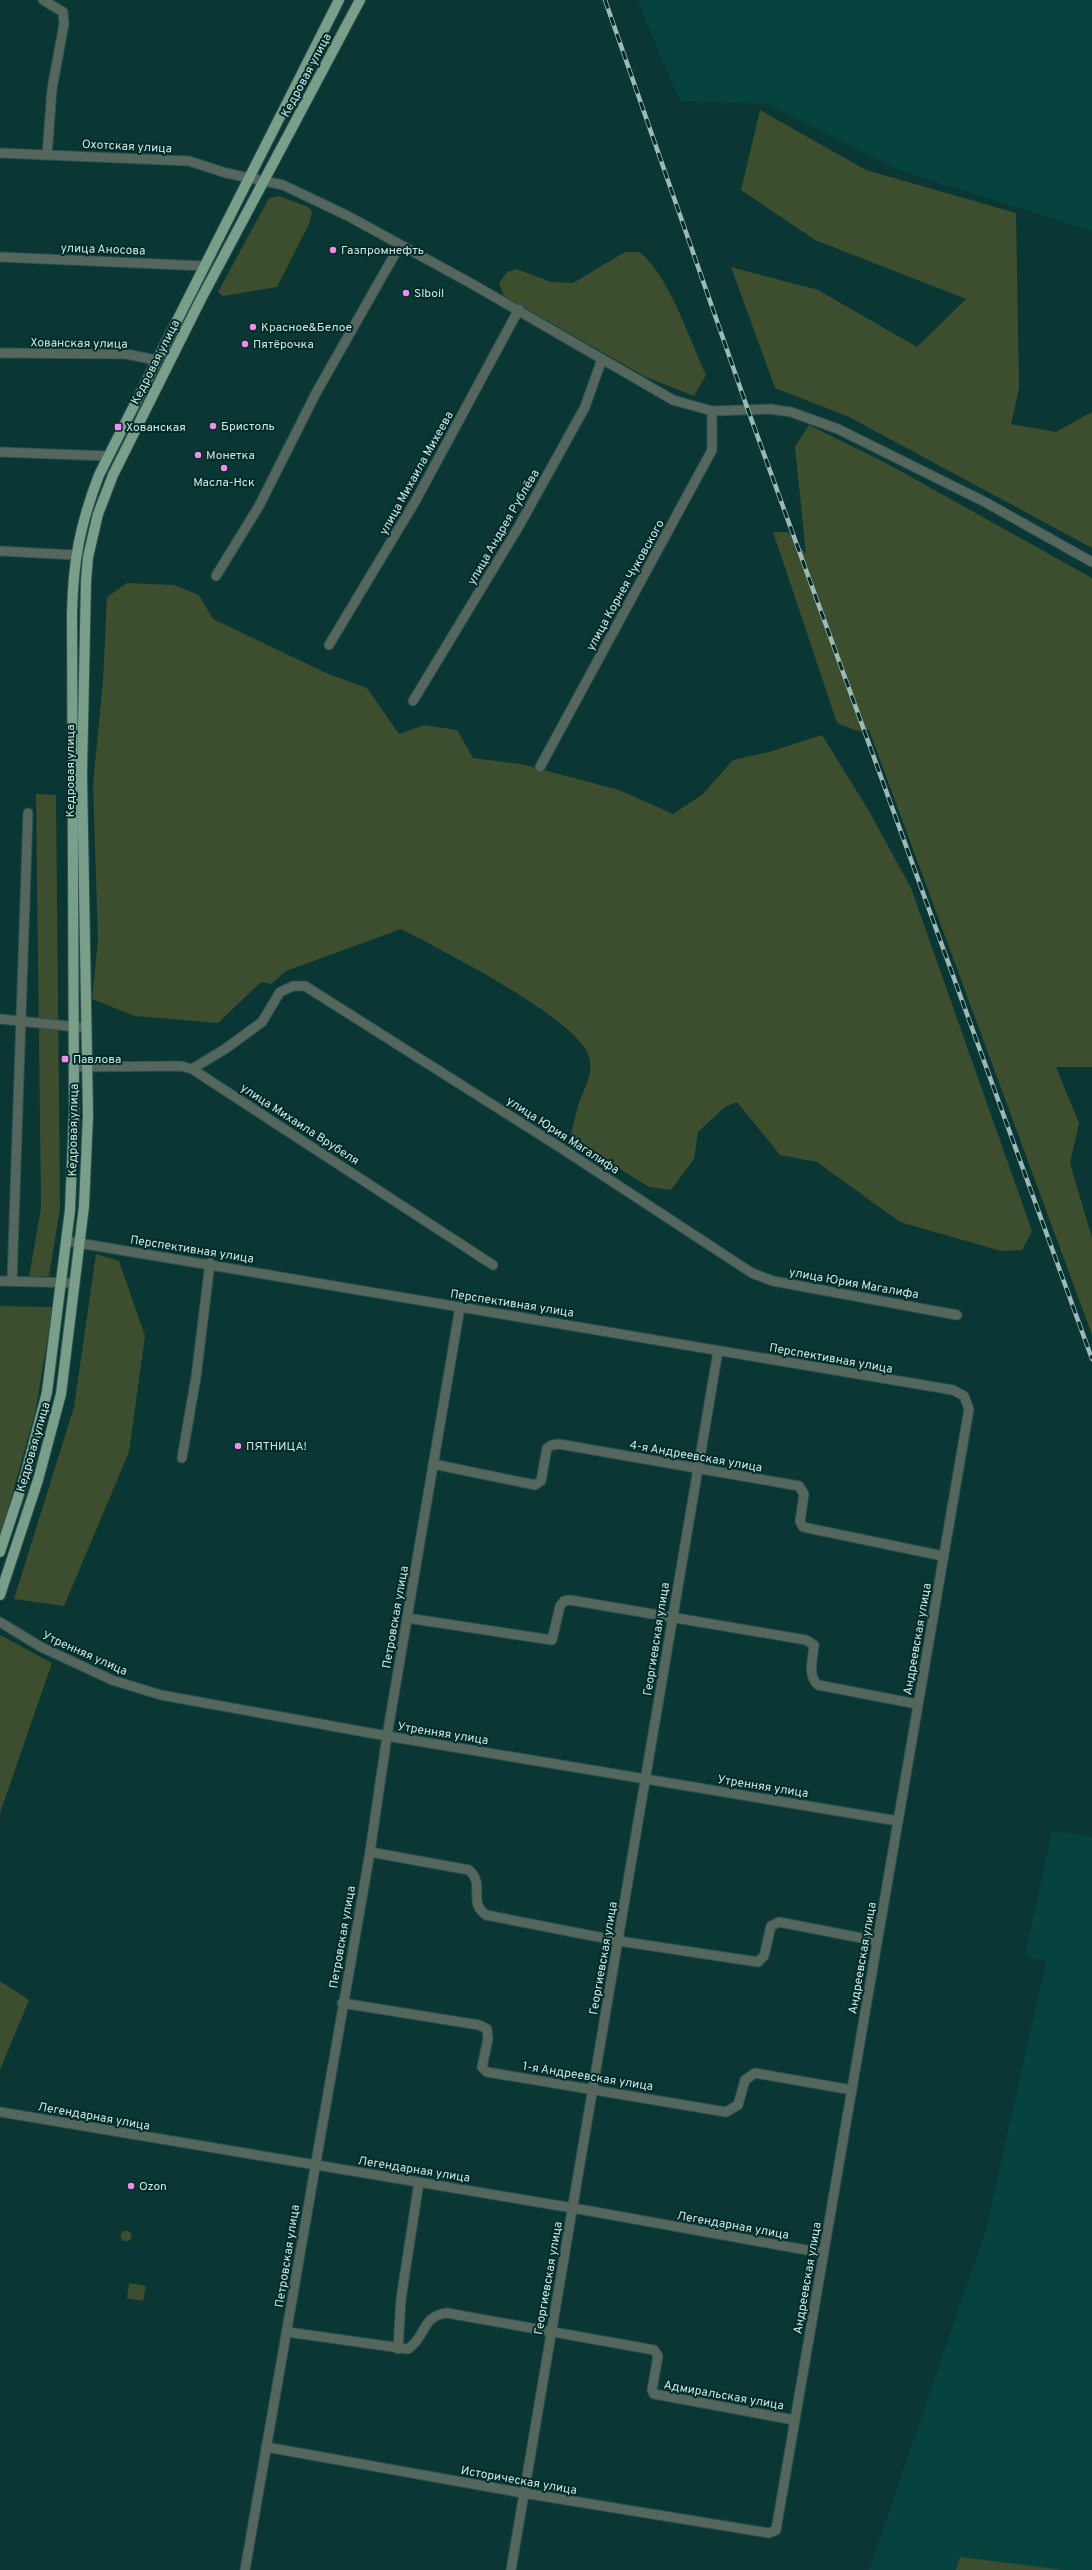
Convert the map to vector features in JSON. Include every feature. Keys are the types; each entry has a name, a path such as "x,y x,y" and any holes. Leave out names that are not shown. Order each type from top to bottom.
{"main road":[{"name":"Кедровая улица","path":"0,1552 25,1476 47,1392 67,1241 74,1121 72,630 75,555 83,519 108,456 339,0"},
{"name":"Кедровая улица","path":"0,1595 38,1480 62,1394 81,1242 88,1115 82,774 86,581 88,557 98,514 113,475 201,299 360,0"}],"street":[{"path":"43,0 62,12 64,24 52,89 47,154"},
{"name":"Охотская улица","path":"0,153 189,161 226,173 251,176 265,180 318,200 519,310 602,360 673,400 712,411 770,409 791,412 838,429 985,502 1092,562"},
{"path":"216,576 259,506 316,393 400,245"},
{"name":"улица Аносова","path":"0,257 205,266"},
{"name":"улица Михаила Михеева","path":"330,645 416,500 519,310"},
{"name":"Хованская улица","path":"0,353 126,354 156,360"},
{"name":"улица Андрея Рублёва","path":"414,701 519,526 578,420 585,407 602,360"},
{"name":"улица Корнея Чуковского","path":"540,766 712,450 712,411"},
{"path":"0,452 108,456"},
{"path":"0,551 75,555"},
{"path":"12,1281 28,813"},
{"name":"улица Юрия Магалифа","path":"192,1069 225,1049 262,1022 280,992 293,986 305,986 561,1148 752,1273 773,1281 957,1314"},
{"path":"0,1019 87,1028"},
{"name":"улица Михаила Врубеля","path":"74,1067 180,1066 192,1069 493,1265"},
{"name":"Перспективная улица","path":"67,1241 210,1263 952,1390"},
{"path":"182,1458 196,1377 210,1263"},
{"path":"0,1281 75,1283"},
{"name":"Петровская улица","path":"245,2570 342,2004 370,1852 386,1736 460,1307"},
{"name":"Георгиевская улица","path":"511,2570 592,2088 619,1941 696,1468 718,1351"},
{"name":"Андреевская улица","path":"769,2533 776,2530 917,1704 968,1420 969,1409 964,1396 952,1390"},
{"name":"4-я Андреевская улица","path":"433,1464 535,1485 541,1481 547,1448 552,1445 559,1444 799,1486 804,1494 800,1521 803,1528 943,1556"},
{"path":"407,1618 552,1640 560,1606 564,1601 570,1600 806,1640 814,1645 811,1674 813,1680 818,1685 917,1704"},
{"name":"Утренняя улица","path":"0,1622 41,1647 112,1680 161,1695 386,1736 898,1821"},
{"path":"370,1852 469,1870 475,1875 478,1884 476,1903 478,1909 486,1914 619,1941 758,1962 764,1956 771,1926 779,1922 877,1941"},
{"name":"1-я Андреевская улица","path":"342,2004 479,2025 487,2029 488,2039 482,2067 487,2072 592,2088 726,2112 738,2105 745,2080 755,2072 852,2090"},
{"name":"Легендарная улица","path":"0,2112 573,2208 823,2253"},
{"path":"398,2349 401,2299 419,2182"},
{"name":"Адмиральская улица","path":"287,2332 398,2349 408,2349 417,2343 429,2320 435,2314 447,2313 550,2333 654,2350 658,2356 652,2390 654,2394 794,2420"},
{"name":"Историческая улица","path":"266,2447 523,2493 769,2533"}],"shaded area":[{"path":"637,0 1092,0 1092,231 898,170 766,104 680,101"},
{"path":"1052,1830 1092,1837 1092,2570 869,2570 986,2229 1046,1962 1025,1956"}],"green space":[{"path":"760,110 866,170 1016,213 1019,389 1011,424 1056,432 1092,412 1092,548 849,417 775,388 731,267 818,290 917,347 966,299 815,240 741,190"},
{"path":"279,196 308,207 312,212 309,224 277,287 223,296 218,292 269,198"},
{"path":"625,252 640,252 661,278 678,309 706,375 694,396 646,377 504,296 499,283 507,272 517,269 551,282 573,283"},
{"path":"809,425 886,463 1092,578 1092,1067 1056,1067 1079,1123 1070,1163 1092,1238 1092,1335 869,730 857,731 837,723 773,532 788,532 806,554 795,447"},
{"path":"127,583 174,585 199,595 213,619 326,673 367,688 399,734 424,725 457,730 473,758 521,764 619,790 673,814 703,794 733,760 769,752 822,735 869,811 911,888 1032,1231 1022,1250 1001,1251 900,1222 817,1162 780,1155 737,1102 725,1107 698,1132 694,1159 671,1190 649,1187 570,1138 590,1070 589,1057 580,1042 561,1024 506,986 401,929 286,971 271,984 261,982 218,1023 135,1016 92,999 98,940 93,785 103,681 107,597"},
{"path":"36,794 56,795 60,1209 49,1276 29,1277 41,1208"},
{"path":"96,1254 119,1261 145,1336 129,1452 64,1606 14,1599 74,1407"},
{"path":"0,1306 53,1307 35,1413 0,1538"},
{"path":"0,1635 52,1663 0,1813"},
{"path":"0,1981 29,2000 0,2070"},
{"path":"126,2230 130,2232 132,2236 130,2240 126,2242 122,2240 120,2236 122,2232"},
{"path":"129,2283 146,2286 143,2301 127,2298"},
{"path":"960,2557 1063,2570 956,2570"}],"railway":[{"path":"605,0 748,410 1092,1359"}],"place":[{"name":"Газпромнефть","path":"333,250"},
{"name":"Slboil","path":"406,293"},
{"name":"Красное&Белое","path":"253,327"},
{"name":"Пятёрочка","path":"245,344"},
{"name":"Бристоль","path":"213,426"},
{"name":"Хованская","path":"118,427"},
{"name":"Монетка","path":"198,455"},
{"name":"Масла-Нск","path":"224,468"},
{"name":"Павлова","path":"65,1059"},
{"name":"ПЯТНИЦА!","path":"238,1446"},
{"name":"Ozon","path":"131,2186"}]}
